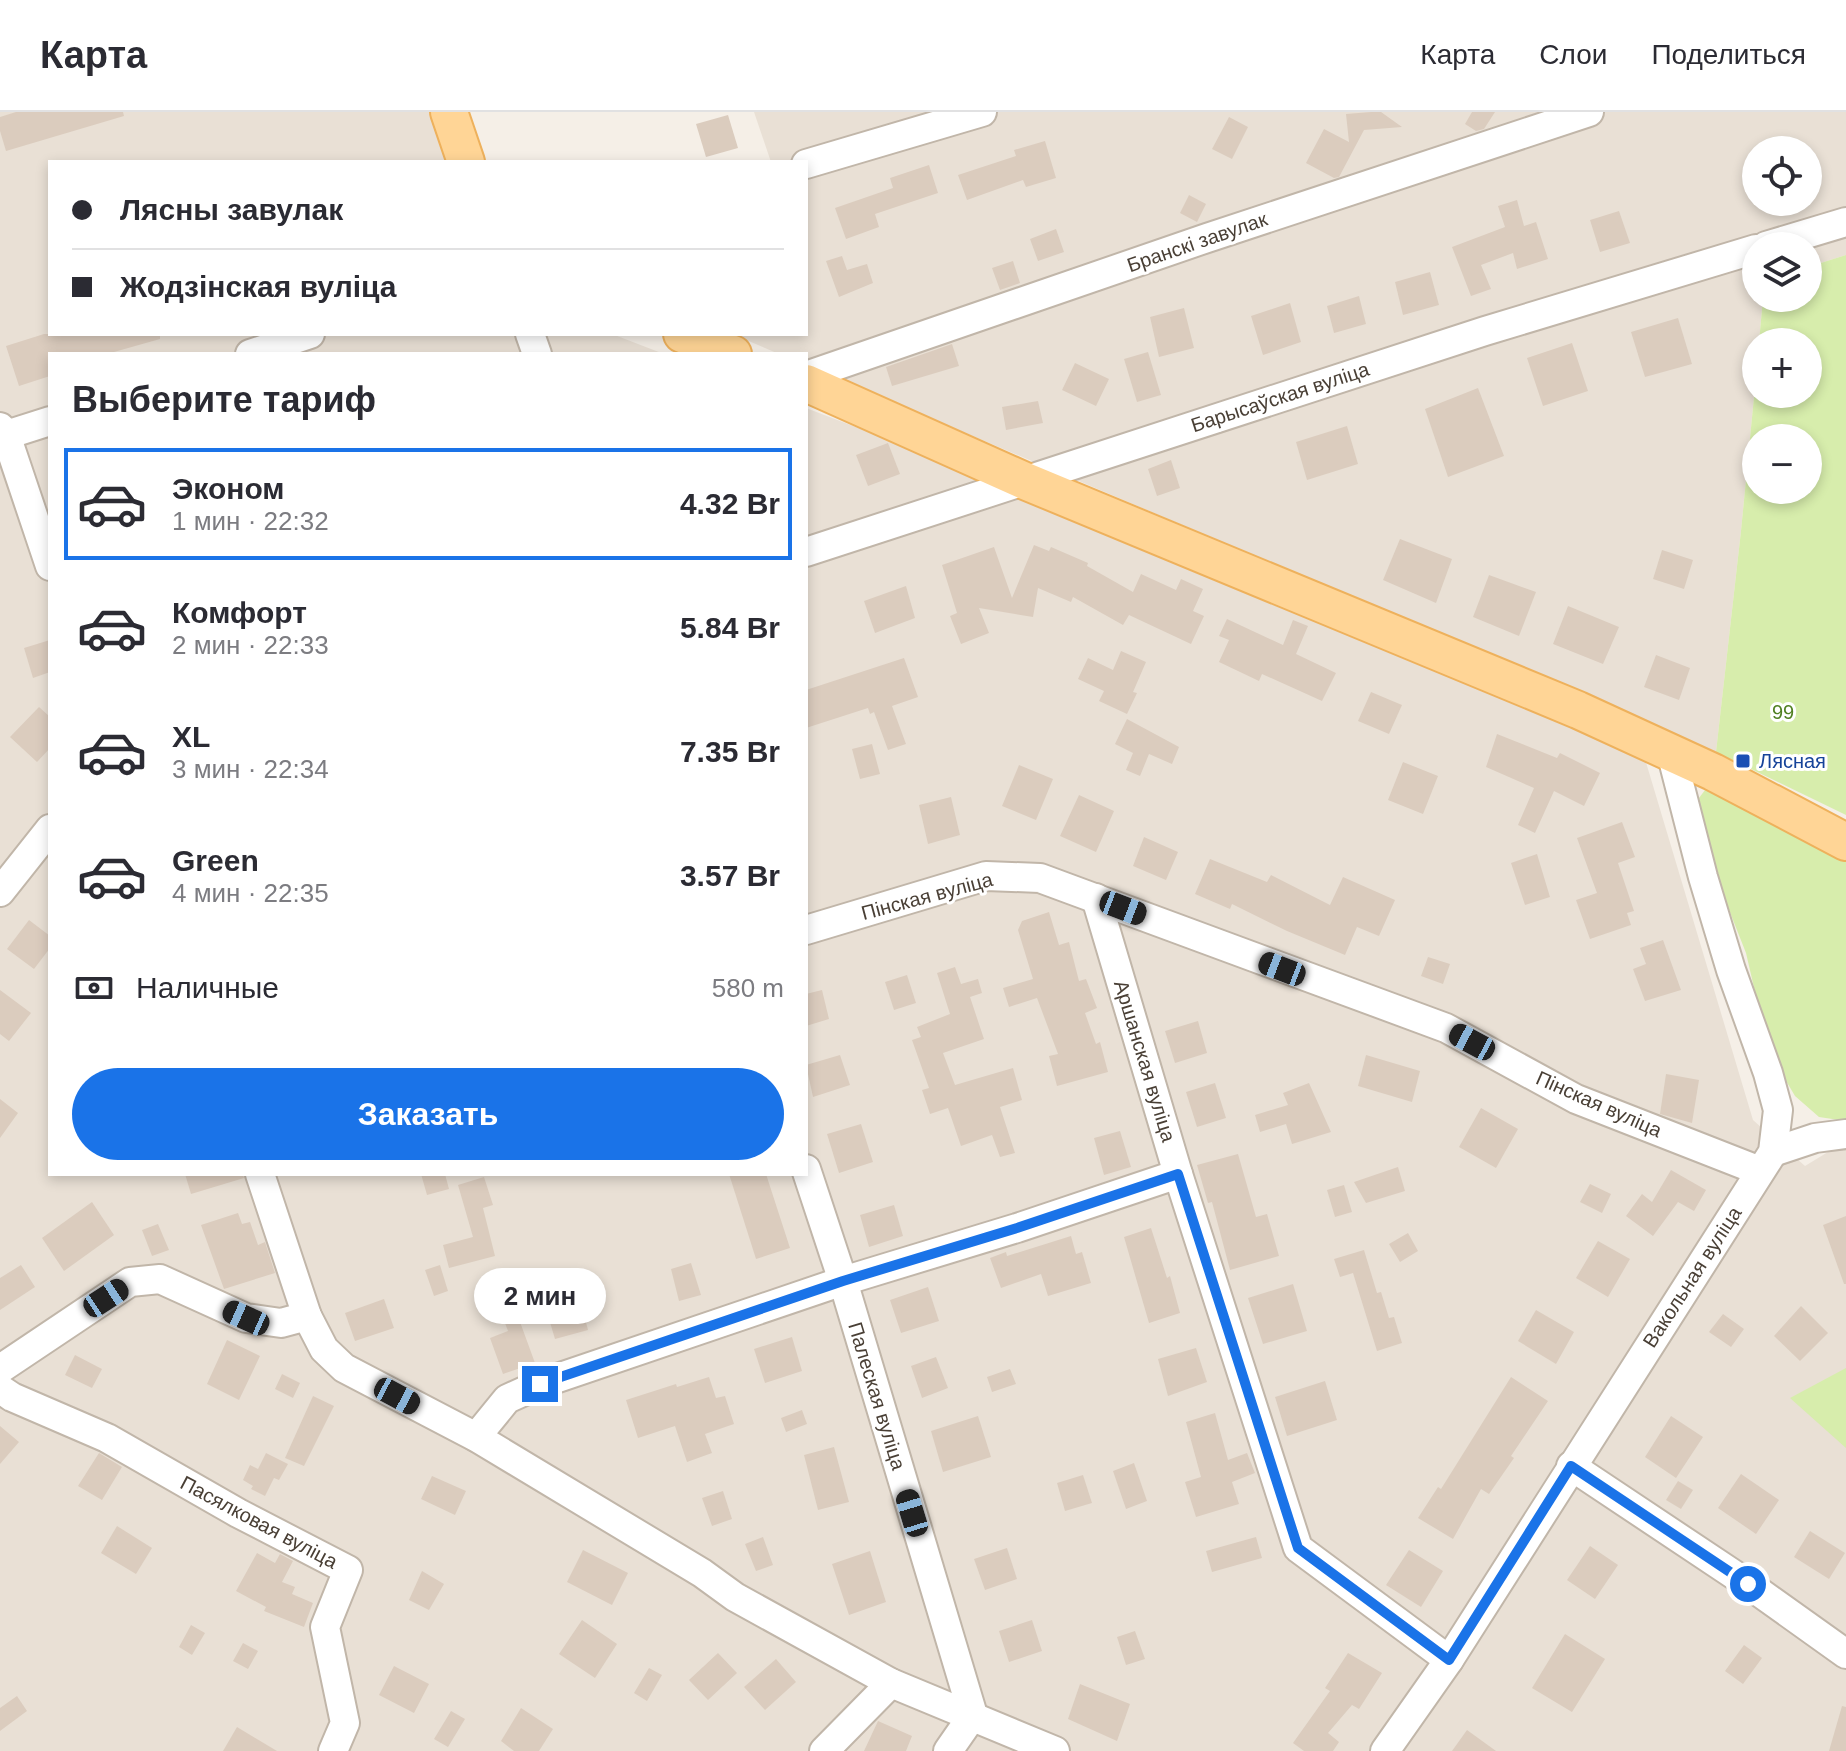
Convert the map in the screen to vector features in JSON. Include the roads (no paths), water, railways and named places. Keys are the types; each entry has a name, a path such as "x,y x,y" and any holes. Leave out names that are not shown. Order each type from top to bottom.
{"main road":[{"path":"449,112 465,160"},
{"path":"687,336 728,352"},
{"path":"808,384 1025,481 1563,704 1671,752 1846,842"}],"street":[{"path":"808,163 982,112"},
{"name":"Бранскі завулак","path":"808,375 1192,243 1589,112"},
{"path":"1813,232 1846,222"},
{"name":"Барысаўская вуліца","path":"808,551 1485,331 1742,253"},
{"path":"256,352 304,336"},
{"path":"48,422 2,433 48,560"},
{"name":"Вакольная вуліца","path":"1385,1751 1449,1660 1766,1161 1778,1110 1707,891 1671,752"},
{"path":"0,892 48,832"},
{"name":"Пінская вуліца","path":"808,929 986,876 1040,878 1446,1028 1576,1099 1766,1161"},
{"name":"Аршанская вуліца","path":"1096,898 1178,1174 1298,1548 1449,1660"},
{"path":"1766,1161 1815,1138 1846,1134"},
{"path":"476,1437 507,1399 540,1384 843,1281 1017,1228 1178,1174"},
{"name":"Палеская вуліца","path":"808,1175 843,1281 973,1715"},
{"path":"261,1176 307,1316 324,1349 344,1368 476,1437 702,1573 735,1597 891,1683 1055,1751"},
{"path":"0,1369 130,1282 160,1279 246,1318 281,1323 307,1316"},
{"name":"Пасялковая вуліца","path":"0,1389 107,1438 238,1513 348,1570 325,1627 345,1723 333,1751"},
{"path":"1571,1466 1846,1654"},
{"path":"824,1751 891,1683"},
{"path":"948,1751 973,1715"}],"place":[{"name":"Лясная","path":"1743,761"}],"park label":[{"name":"99","path":"1783,712"}]}
